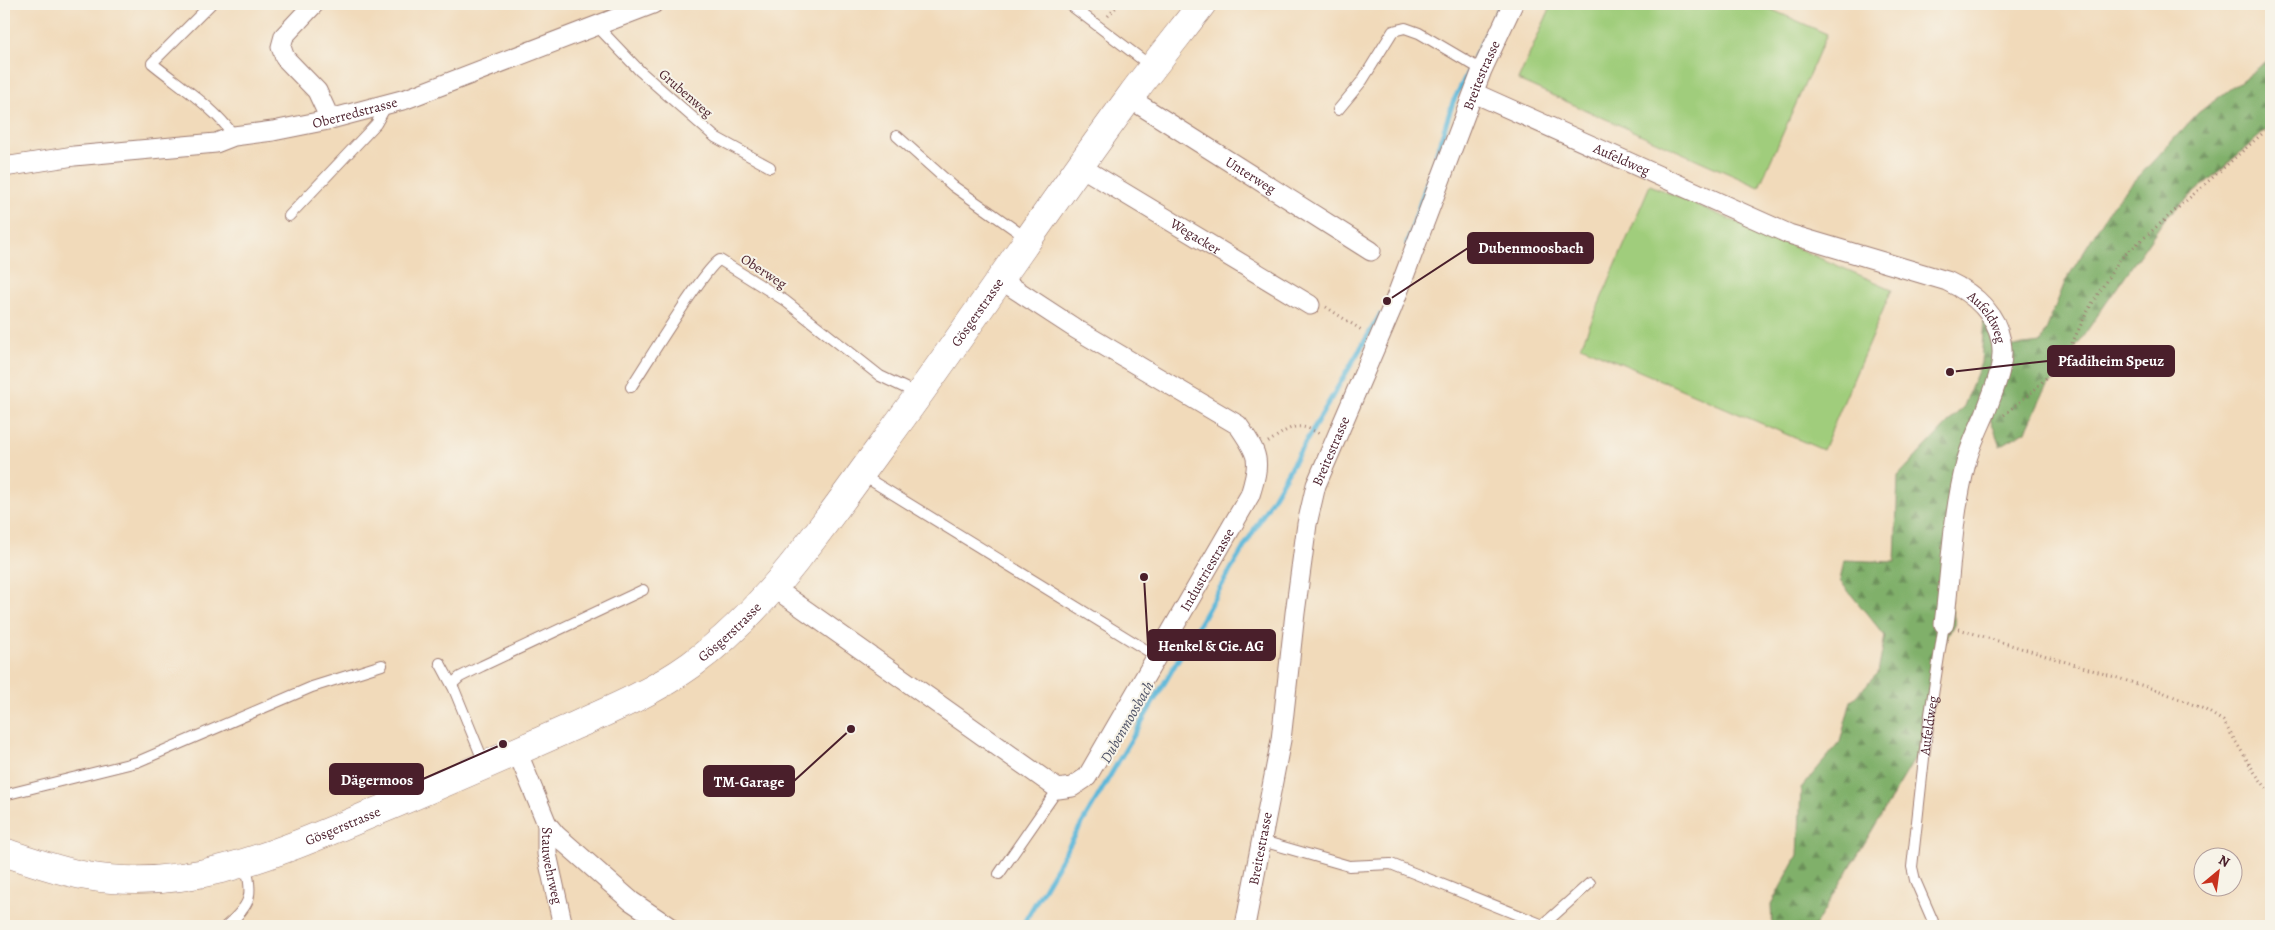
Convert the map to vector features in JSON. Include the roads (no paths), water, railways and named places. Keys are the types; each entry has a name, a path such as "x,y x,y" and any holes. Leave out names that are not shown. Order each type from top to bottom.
{"main road":[{"name":"Gösgerstrasse","path":"4,852 52,868 88,876 150,880 203,875 245,864 486,766 653,690 720,642 772,587 822,527 920,395 1129,98 1202,4"}],"street":[{"path":"314,4 284,36 281,47 285,58 317,91 330,119"},
{"name":"Oberredstrasse","path":"4,167 74,156 216,143 234,136 273,131 385,106 653,4"},
{"name":"Breitestrasse","path":"1245,926 1281,740 1307,524 1316,484 1392,308 1482,70 1513,4"},
{"name":"Aufeldweg","path":"1474,93 1789,234 1948,281 1966,290 1984,306 1995,323 2001,341 2002,360 1987,408 1966,462 1959,496 1944,624"},
{"name":"Unterweg","path":"1129,98 1371,251"},
{"name":"Wegacker","path":"1081,167 1310,305"},
{"name":"Industriestrasse","path":"1001,280 1076,329 1238,425 1255,450 1258,470 1250,495 1087,777 1072,787 1058,789"},
{"path":"772,587 1058,789"},
{"name":"Stauwehrweg","path":"517,752 547,824 547,854 562,926"},
{"path":"547,824 556,835 631,901 668,926"}],"lane":[{"path":"211,4 152,63 209,109 226,125 234,136"},
{"path":"1069,4 1153,67"},
{"name":"Grubenweg","path":"596,25 640,71 715,137 770,166"},
{"path":"1338,110 1362,81 1393,31 1405,28 1418,33 1482,70"},
{"path":"289,216 376,124 385,106"},
{"path":"897,136 952,186 1029,240"},
{"name":"Oberweg","path":"631,387 701,281 715,262 720,260 784,300 880,376 920,395"},
{"path":"861,474 1156,656"},
{"path":"452,684 460,677 482,666 643,590"},
{"name":"Aufeldweg","path":"1935,926 1915,880 1912,858 1926,740 1944,624"},
{"path":"440,663 452,684 486,766"},
{"path":"4,795 138,762 312,687 382,666"},
{"path":"999,874 1058,789"},
{"path":"1262,841 1349,866 1391,864 1543,925 1590,883"},
{"path":"226,926 244,908 248,898 251,888 245,864"}],"waterway":[{"name":"Dubenmoosbach","path":"1475,57 1501,4"},
{"name":"Dubenmoosbach","path":"1407,244 1453,102 1469,70"},
{"name":"Dubenmoosbach","path":"1022,926 1380,315"}],"place":[{"name":"Dubenmoosbach","path":"1387,301"},
{"name":"Pfadiheim Speuz","path":"1950,372"},
{"name":"Henkel & Cie. AG","path":"1144,577"},
{"name":"TM-Garage","path":"851,729"},
{"name":"Dägermoos","path":"503,744"}]}
